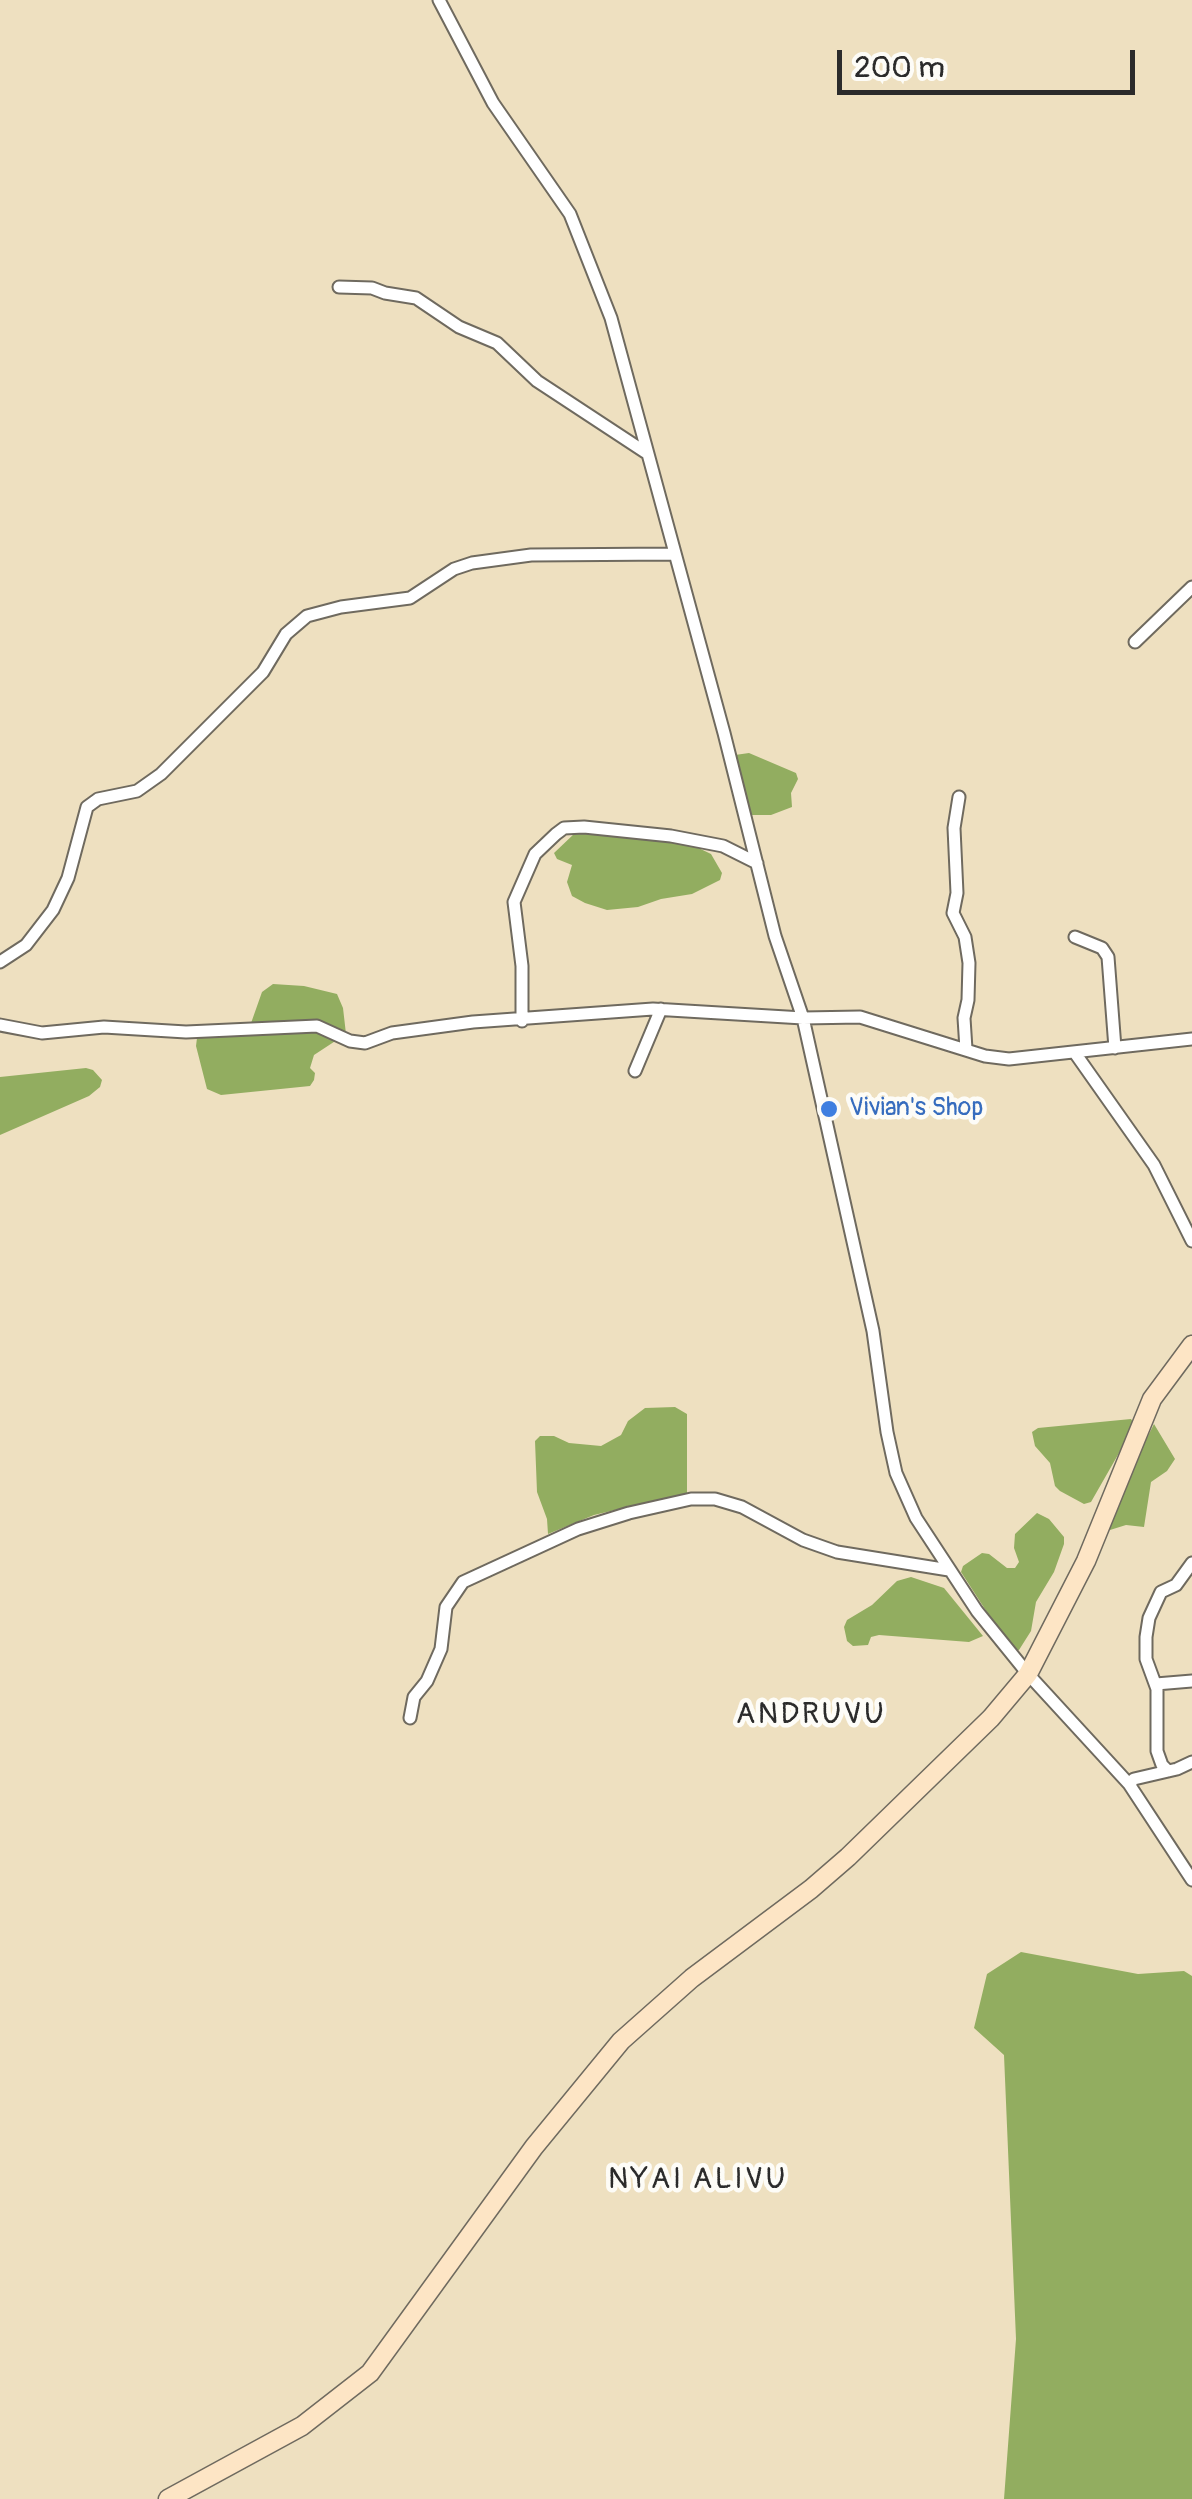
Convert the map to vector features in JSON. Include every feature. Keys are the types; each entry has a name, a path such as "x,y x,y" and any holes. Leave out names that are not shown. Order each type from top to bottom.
{"street":[{"path":"439,0 500,115 580,234 610,318 785,971 802,1018 873,1331 890,1454 916,1518 949,1570 1028,1674 1128,1784 1192,1880"},
{"path":"339,287 367,287 416,298 459,327 497,343 537,381 645,452"},
{"path":"0,962 26,945 53,910 68,878 86,808 98,799 136,790 162,774 263,672 286,634 307,616 341,607 410,598 472,562 531,555 674,554"},
{"path":"1135,642 1192,586"},
{"path":"960,796 954,828 953,913 965,938 969,962 964,1018 966,1049"},
{"path":"522,1021 522,966 514,902 534,854 564,828 671,836 723,846 756,863"},
{"path":"1075,937 1102,948 1108,957 1115,1048"},
{"path":"634,1071 661,1009"},
{"path":"0,1024 42,1033 104,1027 186,1032 310,1026 365,1043 410,1030 473,1022 661,1009 874,1019 1009,1060 1192,1039"},
{"path":"1075,1053 1154,1164 1192,1241"},
{"path":"168,2499 302,2426 370,2373 534,2147 621,2041 692,1978 785,1910 848,1857 980,1730 1028,1674 1086,1560 1152,1399 1192,1345"},
{"path":"410,1718 414,1697 427,1681 442,1649 446,1607 463,1582 578,1529 629,1513 691,1498 715,1499 742,1507 822,1547 949,1570"},
{"path":"1168,1770 1157,1751 1156,1684 1146,1660 1149,1618 1161,1592 1176,1585 1192,1563"},
{"path":"1156,1684 1192,1681"},
{"path":"1128,1784 1192,1762"}],"green space":[{"path":"749,753 796,773 792,807 771,815 748,815 735,755"},
{"path":"589,830 686,842 711,854 722,873 720,880 692,894 638,907 607,910 585,903 572,896 567,882 572,865 557,859 554,853 575,833"},
{"path":"273,984 337,994 346,1034 314,1055 310,1068 315,1073 310,1086 221,1095 207,1089 197,1038 202,1033 250,1026 262,992"},
{"path":"86,1068 102,1080 89,1096 0,1135 0,1077"},
{"path":"675,1407 687,1414 687,1493 594,1515 548,1534 537,1492 535,1441 540,1436 601,1446 621,1435 628,1421 645,1408"},
{"path":"1131,1419 1135,1425 1091,1502 1084,1504 1055,1486 1050,1463 1035,1446 1032,1432 1038,1428"},
{"path":"1154,1424 1175,1459 1167,1471 1151,1482 1144,1527 1102,1527"},
{"path":"1037,1513 1049,1519 1064,1537 1064,1544 1054,1572 1036,1602 1031,1631 1019,1650 1012,1651 961,1572 963,1566 982,1553 1007,1568 1015,1568 1019,1562 1015,1534"},
{"path":"911,1577 944,1588 983,1636 969,1642 879,1635 871,1637 868,1645 853,1646 847,1641 847,1620 872,1605 897,1581"},
{"path":"1021,1952 1138,1974 1184,1971 1192,1976 1192,2499 1004,2499 1016,2339 1004,2055 974,2028 987,1974"}],"place":[{"name":"Vivian's Shop","path":"829,1109"}],"district":[{"name":"ANDRUVU","path":"811,1715"},
{"name":"NYAI ALIVU","path":"698,2180"}]}
